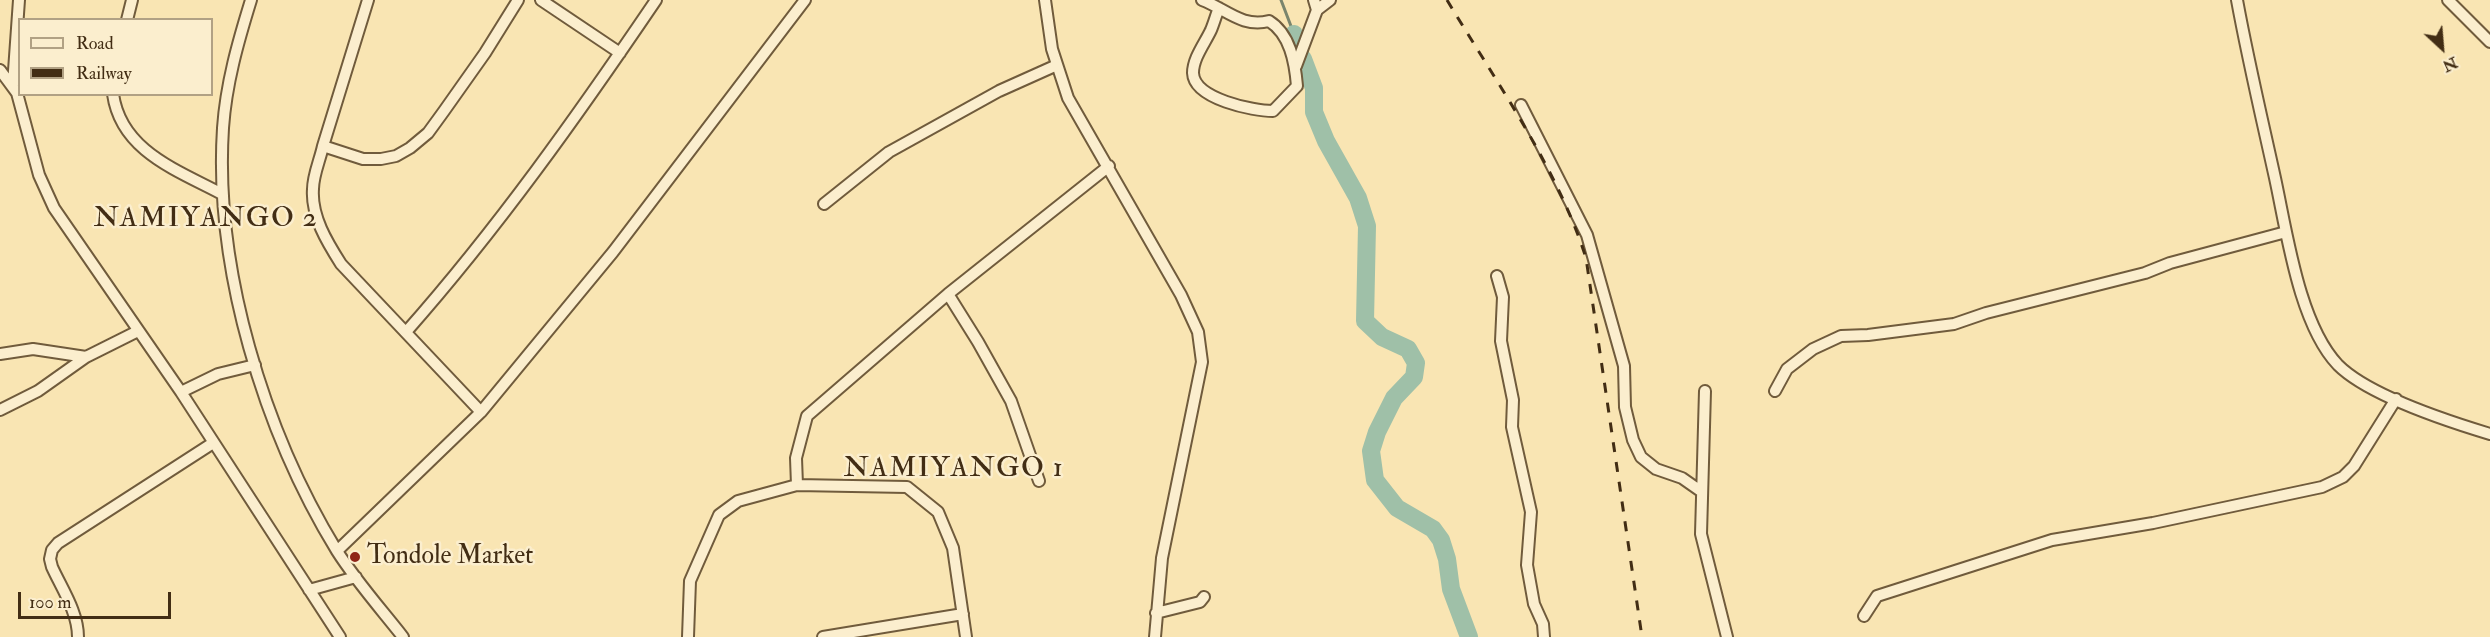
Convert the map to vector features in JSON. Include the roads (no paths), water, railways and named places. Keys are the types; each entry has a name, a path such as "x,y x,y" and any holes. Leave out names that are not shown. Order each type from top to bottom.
{"street":[{"path":"13,85 19,0"},
{"path":"128,18 132,0"},
{"path":"250,0 227,96 223,127 222,194 238,300 255,365 298,475 338,551 403,637"},
{"path":"368,0 323,146 313,188 316,214 327,242 341,264 481,412"},
{"path":"323,146 363,159 396,156 410,148 428,133 485,53 518,0"},
{"path":"541,0 620,53"},
{"path":"406,332 448,285 526,186 656,0"},
{"path":"338,551 481,412 613,252 805,0"},
{"path":"1045,0 1057,65 1068,98 1181,295 1191,315 1202,348 1199,388 1162,558 1155,637"},
{"path":"1202,0 1243,22 1258,24 1269,21 1280,27 1287,39 1290,56 1296,66"},
{"path":"1219,8 1194,67 1193,76 1208,93 1232,104 1259,111 1273,111 1297,86 1296,66 1316,5 1330,0"},
{"path":"2237,0 2286,232 2309,318 2325,350 2351,376 2397,399 2454,423 2490,434"},
{"path":"2448,0 2490,42"},
{"path":"824,204 890,152 999,91 1057,65"},
{"path":"0,70 13,85 22,110 31,151 47,194 58,214 181,392 340,637"},
{"path":"114,96 119,118 129,136 143,150 222,194"},
{"path":"1521,105 1587,235 1624,366 1625,407 1633,440 1641,457 1656,469 1683,478 1702,492"},
{"path":"796,485 796,458 807,416 948,294 1109,166"},
{"path":"1775,391 1786,369 1813,349 1841,336 1868,335 1954,324 1986,313 2139,275 2170,263 2286,232"},
{"path":"1497,276 1503,297 1501,341 1513,400 1512,427 1531,512 1527,565 1534,604 1543,624 1544,637"},
{"path":"948,294 1011,401 1039,481"},
{"path":"0,410 38,390 86,357 138,331"},
{"path":"0,354 33,349 86,357"},
{"path":"181,392 218,374 255,365"},
{"path":"1705,391 1701,534 1727,637"},
{"path":"1864,616 1877,596 2052,540 2153,523 2322,487 2343,477 2354,466 2397,399"},
{"path":"78,637 74,613 52,567 50,560 52,550 76,531 213,443"},
{"path":"688,637 690,581 719,514 738,501 796,485 907,487 938,513 953,548 966,637"},
{"path":"309,590 356,577"},
{"path":"1156,613 1200,602 1204,597"},
{"path":"823,637 963,614"}],"waterway":[{"path":"1281,0 1294,34"},
{"path":"1294,34 1300,50"},
{"path":"1303,59 1314,88 1314,112 1326,141 1358,198 1367,226 1365,321 1382,337 1408,349 1416,363 1414,377 1394,398 1377,432 1371,451 1375,480 1397,508 1433,529 1441,540 1447,559 1451,589 1469,637"}],"railway":[{"path":"1447,0 1542,158 1574,225 1586,258 1642,637"}],"place":[{"name":"Tondole Market","path":"355,557"}],"district":[{"name":"NAMIYANGO 2","path":"206,220"},
{"name":"NAMIYANGO 1","path":"954,470"}]}
